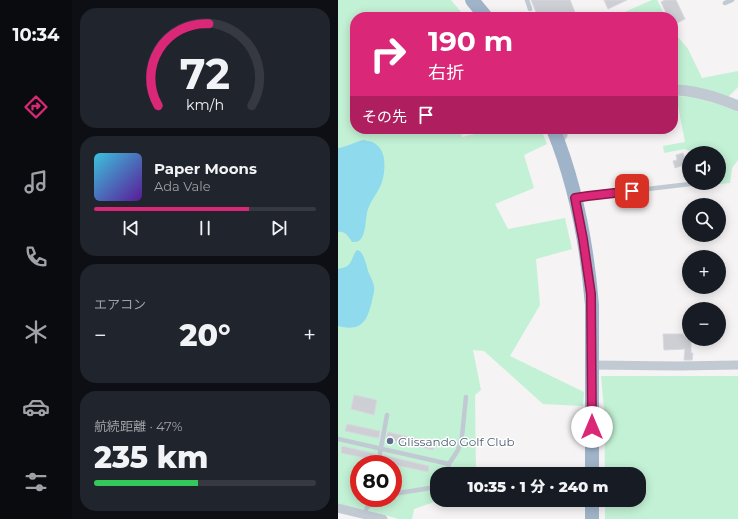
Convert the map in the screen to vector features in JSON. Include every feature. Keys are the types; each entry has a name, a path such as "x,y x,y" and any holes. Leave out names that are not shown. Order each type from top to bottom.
{"highway":[{"path":"472,0 482,12"},
{"path":"558,134 575,198 590,284 592,305 592,467"},
{"path":"592,507 592,519"}],"street":[{"path":"678,90 699,92 720,98 738,106"},
{"path":"592,365 738,365"},
{"path":"338,508 383,519"}],"lane":[{"path":"527,0 530,9"},
{"path":"725,3 732,0"},
{"path":"575,198 682,185"},
{"path":"448,467 458,450 462,436 466,397"},
{"path":"380,455 387,415"},
{"path":"338,439 449,464"},
{"path":"402,493 430,488"},
{"path":"365,514 367,507"}],"green space":[{"name":"Glissando Golf Club","path":"338,0 451,0 461,12 350,12 350,134 461,134 462,137 475,134 543,134 547,144 524,155 534,188 495,204 508,229 565,218 572,249 536,259 540,305 510,356 584,392 583,406 543,404 484,351 473,350 481,390 475,395 476,467 430,467 430,503 414,509 412,519 399,519 352,507 402,507 402,455 350,455 350,507 338,504"},
{"path":"652,0 657,0 663,12 624,12"},
{"path":"678,37 688,49 702,78 738,71 738,87 728,97 678,87"},
{"path":"678,96 695,97 738,112 738,160 732,168 730,183 726,183 726,146 682,146 682,150 664,153 663,146 685,142 678,106"},
{"path":"601,376 738,376 738,519 605,519 605,507 646,507 646,467 605,467 604,409"}],"water":[{"path":"363,140 377,145 383,154 385,165 381,185 368,209 363,235 357,242 352,242 344,233 338,232 338,148"},
{"path":"357,250 360,251 363,256 374,284 374,290 368,315 365,320 358,326 346,328 338,326 338,269 349,264"}],"building":[{"path":"531,0 570,0 575,12 536,12"},
{"path":"604,0 627,0 608,9"},
{"path":"665,0 676,0 685,19 678,22 678,12 666,12 661,2"},
{"path":"682,153 682,166 675,168 673,161 677,160 676,155"},
{"path":"663,334 682,334 682,346 691,346 691,353 693,353 692,360 684,360 685,349 664,350"},
{"path":"354,395 377,400 374,415 351,409"},
{"path":"347,424 380,431 379,438 345,431"},
{"path":"388,432 435,443 433,450 386,439"},
{"path":"342,446 376,454 351,455 341,453"},
{"path":"402,460 429,466 428,472 402,466"}],"place":[{"name":"Glissando Golf Club","path":"390,441"}],"route":[{"path":"592,427 592,305 583,239 575,198 632,191"}]}
